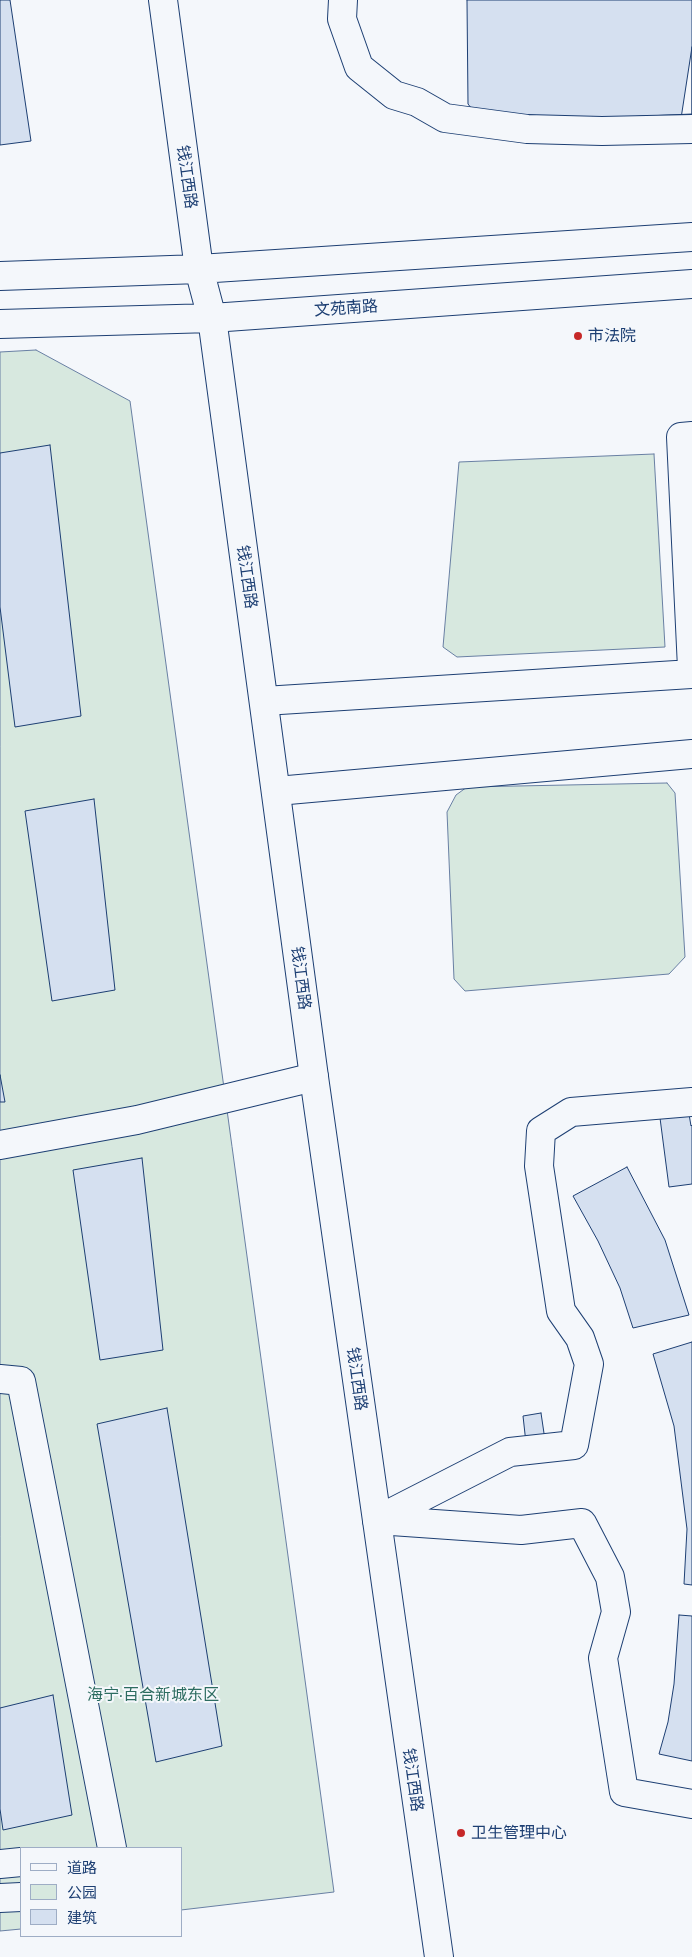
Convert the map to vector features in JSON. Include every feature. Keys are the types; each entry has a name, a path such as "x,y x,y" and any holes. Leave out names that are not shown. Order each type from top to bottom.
{"main road":[{"name":"钱江西路","path":"163,0 199,268 212,318 314,1077 437,1947"},
{"path":"343,0 342,19 359,67 394,95 417,102 445,118 527,129 602,131 692,129"},
{"path":"0,276 199,268 692,237"},
{"name":"文苑南路","path":"0,324 212,318 692,284"},
{"path":"692,436 681,437 692,668"},
{"path":"264,701 692,674"},
{"path":"276,791 692,754"},
{"path":"0,1145 137,1120 314,1077"},
{"path":"377,1520 510,1452 574,1445 589,1364 580,1338 561,1311 539,1166 540,1131 571,1112 692,1102"},
{"path":"0,1379 20,1381 112,1847"},
{"path":"377,1520 521,1530 582,1523 610,1577 616,1612 603,1658 624,1792 692,1804"},
{"path":"0,1864 20,1862"},
{"path":"0,1898 20,1897"}],"green space":[{"name":"海宁·百合新城东区","path":"36,350 130,401 334,1892 182,1910 182,1847 20,1847 20,1929 0,1931 0,352"},
{"path":"654,454 665,647 457,657 443,647 459,462"},
{"path":"667,783 675,793 685,957 669,974 465,991 454,979 447,812 456,795 467,787"}],"building":[{"path":"0,0 10,0 31,141 0,145"},
{"path":"467,0 692,0 692,114 511,122 479,118 468,104"},
{"path":"692,47 692,133 680,125"},
{"path":"50,445 81,716 15,727 0,607 0,453"},
{"path":"94,799 115,990 52,1001 25,811"},
{"path":"0,1075 5,1102 0,1102"},
{"path":"689,1114 692,1125 692,1184 669,1187 660,1118"},
{"path":"142,1158 163,1350 100,1360 73,1170"},
{"path":"627,1167 665,1240 689,1315 633,1328 620,1288 598,1241 573,1196"},
{"path":"692,1342 692,1585 684,1584 687,1529 674,1426 653,1354"},
{"path":"167,1408 222,1746 156,1762 97,1424"},
{"path":"541,1413 545,1440 526,1443 523,1416"},
{"path":"679,1615 692,1616 692,1761 659,1754 668,1722 674,1684"},
{"path":"53,1695 72,1815 3,1830 0,1809 0,1708"}],"place":[{"name":"市法院","path":"578,336"},
{"name":"卫生管理中心","path":"461,1833"}]}
